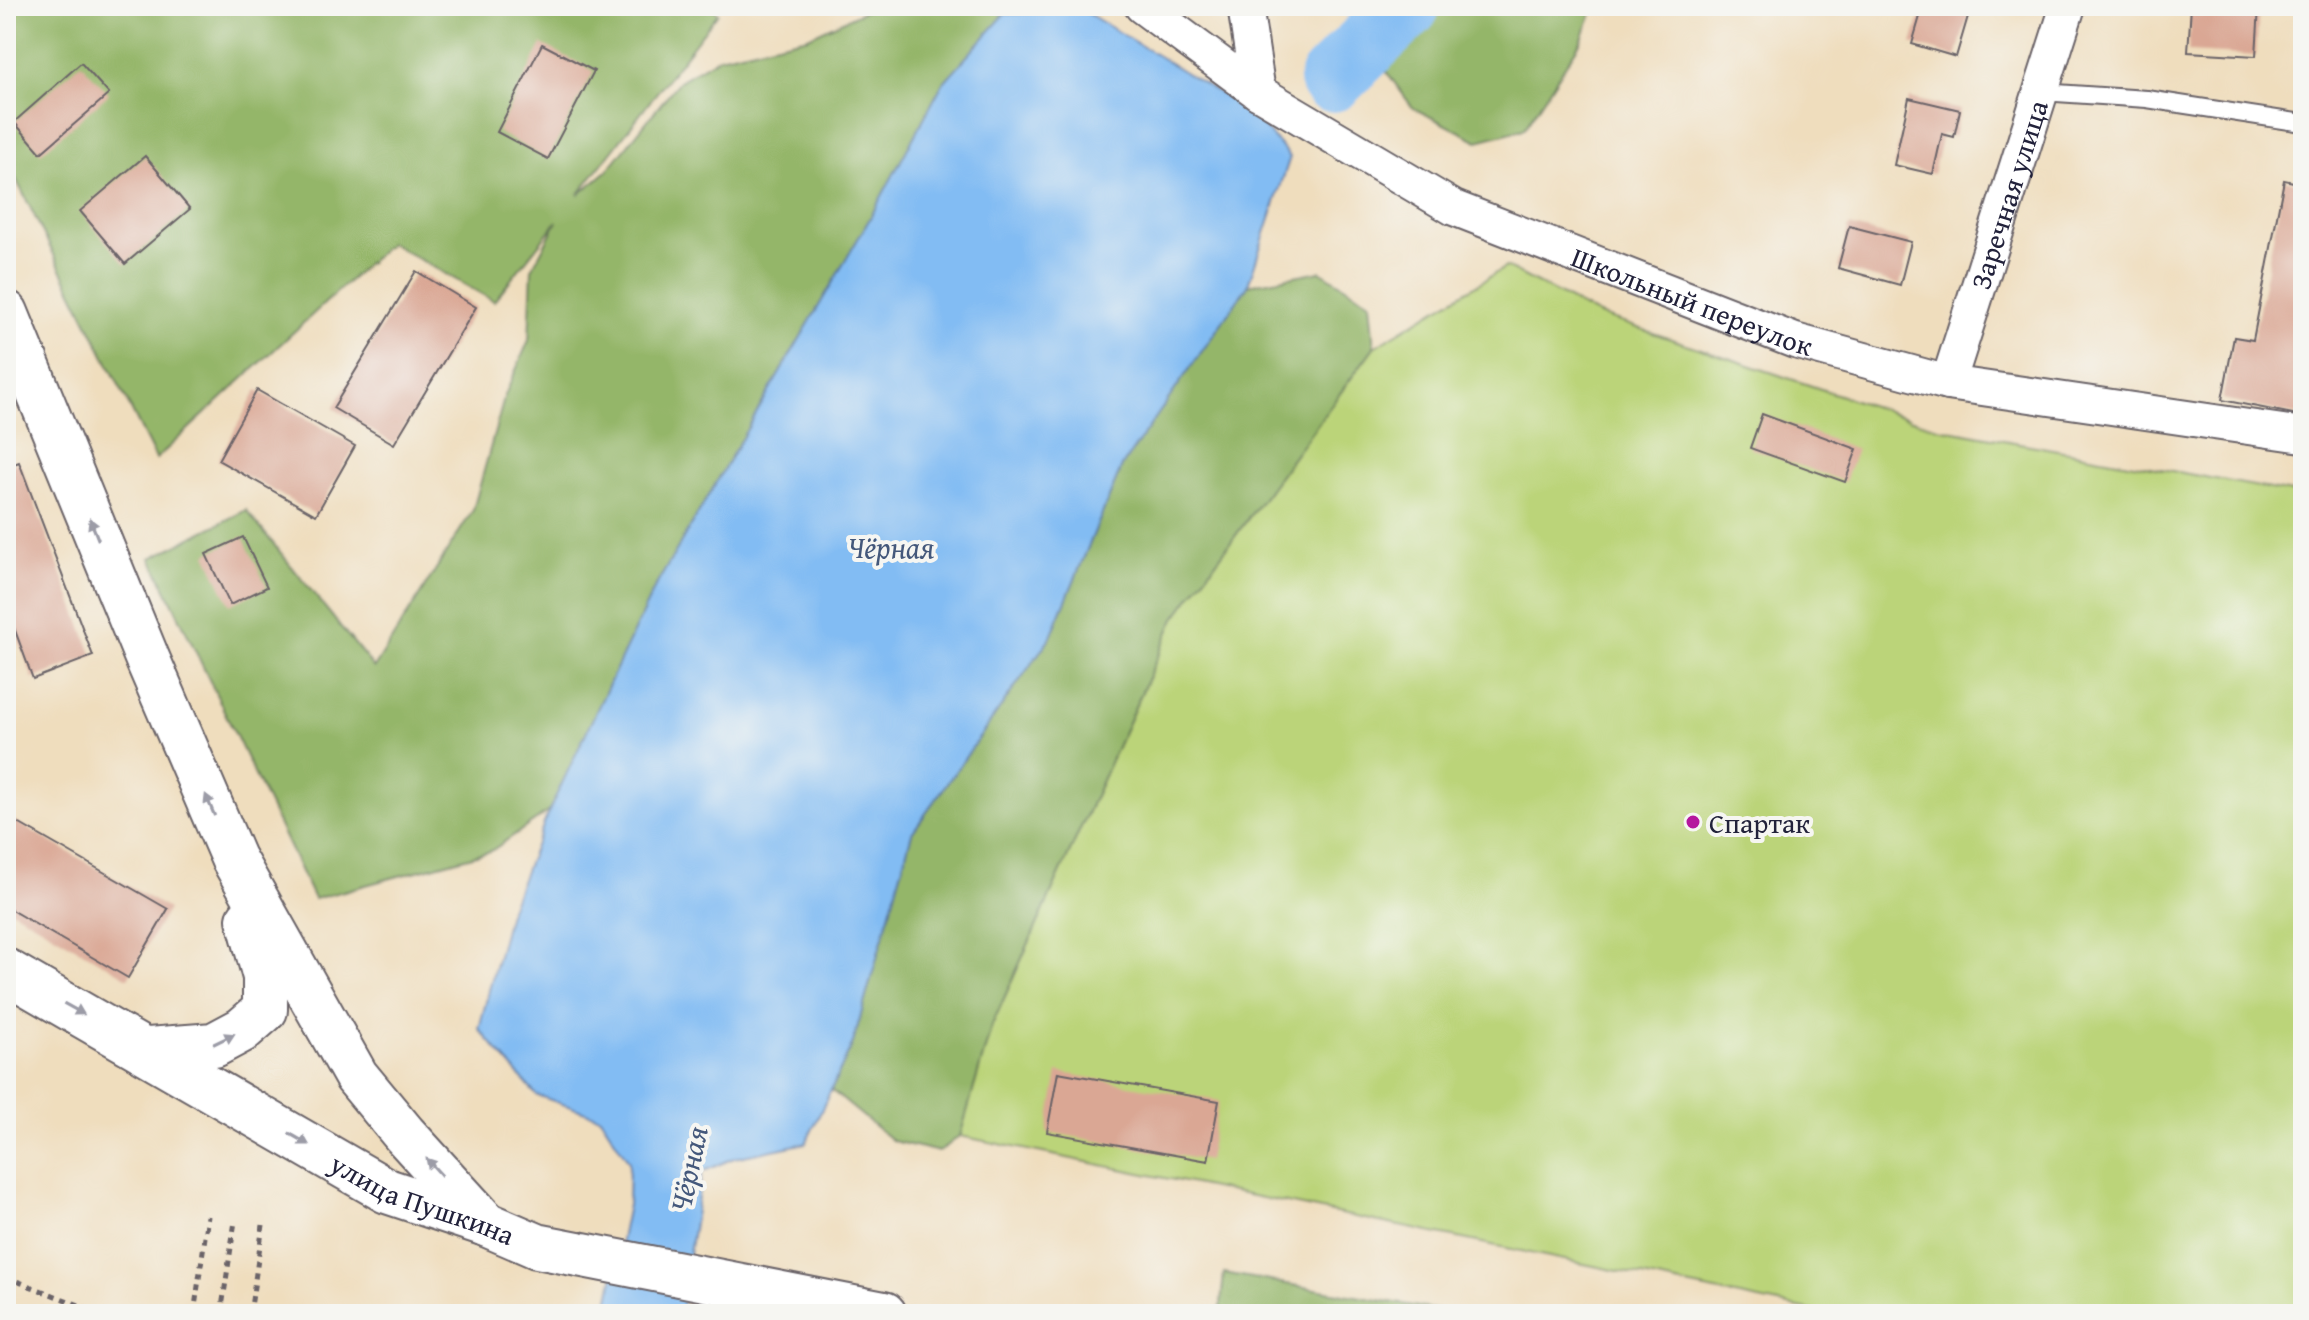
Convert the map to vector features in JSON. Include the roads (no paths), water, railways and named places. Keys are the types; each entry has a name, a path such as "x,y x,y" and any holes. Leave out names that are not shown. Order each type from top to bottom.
{"main road":[{"path":"6,313 147,658 233,858 356,1076 486,1224"},
{"path":"148,1050 214,1045 242,1030 265,1010 265,977 233,858"},
{"name":"улица Пушкина","path":"6,971 148,1050 387,1191 486,1224 537,1246 884,1314"}],"street":[{"name":"Школьный переулок","path":"1142,6 1258,92 1454,208 1795,341 1948,383 2303,435"},
{"path":"1245,6 1258,92"},
{"name":"Заречная улица","path":"1948,383 2068,6"}],"lane":[{"path":"2041,92 2147,99 2303,123"}],"water":[{"name":"Чёрная","path":"1084,11 1252,113 1290,157 1248,285 1122,466 1051,636 912,833 853,1043 806,1143 734,1158 702,1172 682,1299 685,1314 606,1314 628,1205 629,1162 600,1117 536,1095 479,1029 510,909 549,811 654,589 869,220 943,83 1005,14"}],"waterway":[{"name":"Чёрная","path":"1332,79 1407,6"}],"place":[{"name":"Спартак","path":"1693,822"}]}
